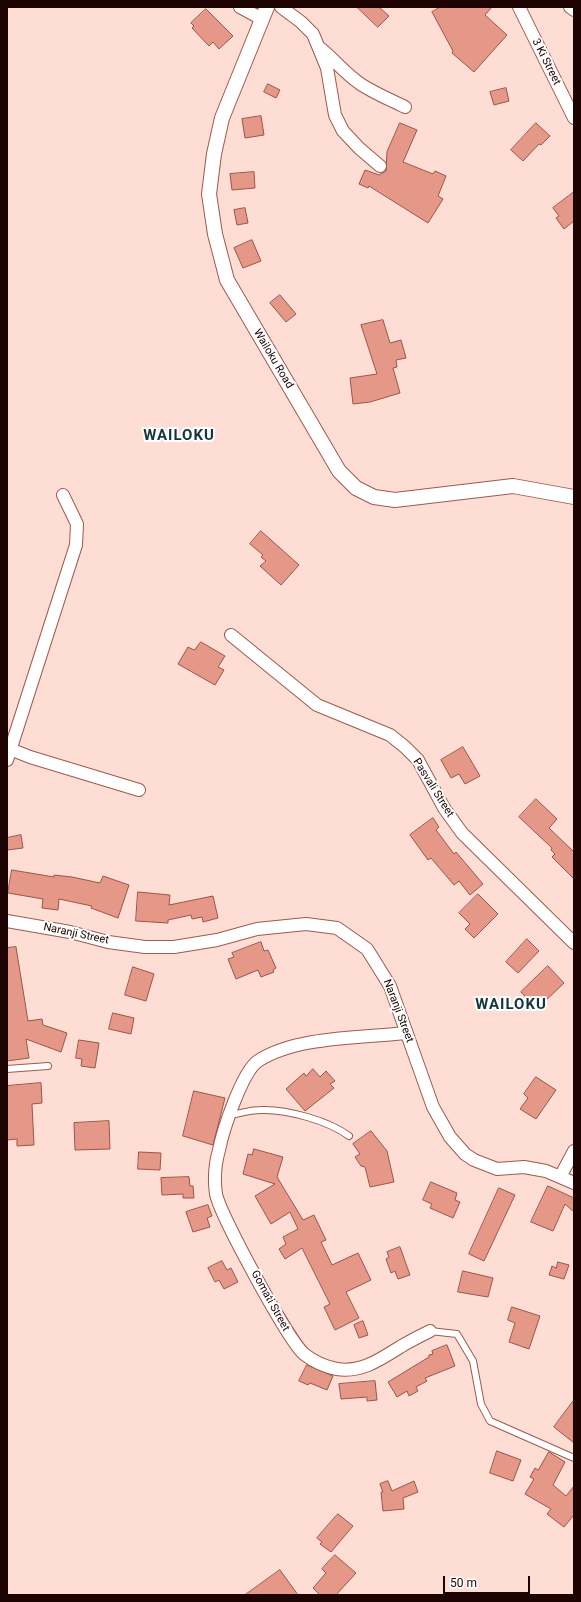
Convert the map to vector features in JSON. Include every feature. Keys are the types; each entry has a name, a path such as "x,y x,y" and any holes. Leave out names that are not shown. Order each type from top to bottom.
{"street":[{"path":"240,7 265,13"},
{"path":"280,7 301,22 313,34 327,68 335,115 343,131 359,148 380,166"},
{"name":"3 Ki Street","path":"519,7 574,118"},
{"path":"570,7 574,10"},
{"name":"Wailoku Road","path":"265,13 222,118 214,154 209,194 215,234 227,280 339,470 356,488 374,497 395,500 513,486 574,497"},
{"path":"319,47 363,86 405,106"},
{"path":"63,495 77,524 76,545 9,754 30,757 139,790"},
{"name":"Pasvali Street","path":"231,635 317,705 390,735 405,747 418,760 444,808 462,833 574,944"},
{"name":"Naranji Street","path":"7,921 70,932 108,942 145,947 174,948 217,940 257,929 306,924 337,928 366,949 390,986 433,1107 450,1137 465,1154 474,1160 497,1169 524,1167 546,1171 574,1182"},
{"name":"Gomati Street","path":"406,1033 301,1043 278,1051 258,1061 251,1068 238,1093 218,1150 216,1196 234,1235 287,1332 304,1354 326,1366 343,1369 354,1368 378,1362 430,1331"},
{"path":"560,1177 574,1151"}],"lane":[{"path":"7,1069 48,1066"},
{"path":"231,1115 262,1110 293,1114 338,1128 349,1136"},
{"name":"Gomati Street","path":"430,1331 457,1334 473,1361 481,1404 490,1421 498,1426 574,1458"}],"building":[{"path":"357,7 379,7 389,16 378,27"},
{"path":"441,7 492,7 485,15 507,35 474,72 452,53 453,51 432,12"},
{"path":"206,9 233,36 219,49 213,42 209,46 192,28 194,26 191,23"},
{"path":"268,84 280,90 276,98 264,92"},
{"path":"506,88 509,101 494,105 490,92"},
{"path":"261,116 264,135 245,138 242,119"},
{"path":"400,123 417,130 403,162 433,174 435,171 446,176 438,196 443,199 428,223 369,186 368,188 359,184 365,170 379,175 386,171 387,152"},
{"path":"536,123 550,136 541,145 539,144 523,161 511,150"},
{"path":"254,172 255,188 232,190 230,174"},
{"path":"574,192 574,221 564,229 556,218 559,216 553,208"},
{"path":"245,208 248,223 237,225 234,210"},
{"path":"252,240 261,261 243,268 234,248"},
{"path":"280,295 296,314 286,322 270,303"},
{"path":"383,320 390,343 401,340 406,358 396,360 397,367 393,368 400,393 370,402 353,404 350,378 377,374 361,325"},
{"path":"261,531 299,565 281,585 260,566 266,561 261,557 263,555 250,544"},
{"path":"201,642 225,656 218,667 224,670 215,685 178,664 188,647 194,650"},
{"path":"463,747 480,776 465,784 459,774 451,778 441,760"},
{"path":"536,799 557,819 549,828 574,852 574,879 552,857 555,854 551,850 552,848 519,817"},
{"path":"433,818 439,827 436,830 454,854 456,852 483,884 470,895 459,881 454,885 431,858 428,860 410,835"},
{"path":"21,835 23,848 7,850 7,838"},
{"path":"12,870 54,877 54,875 72,877 100,883 103,876 129,885 118,918 91,908 92,906 59,899 58,910 42,908 43,899 8,893"},
{"path":"138,892 170,895 169,905 213,896 218,918 203,922 202,917 192,919 191,915 168,920 168,923 136,921"},
{"path":"478,894 498,914 474,938 465,929 470,924 459,913"},
{"path":"527,939 539,951 518,973 506,962"},
{"path":"261,942 264,951 268,950 276,968 273,970 274,972 261,977 258,970 236,979 228,959 234,957 232,953"},
{"path":"16,947 28,1021 42,1019 43,1025 67,1033 61,1052 26,1039 29,1058 7,1061 7,948"},
{"path":"548,966 564,983 541,1005 536,1000 532,1004 521,992"},
{"path":"133,967 154,974 146,1001 125,995"},
{"path":"113,1013 134,1018 131,1034 109,1029"},
{"path":"79,1040 99,1043 95,1068 81,1066 82,1059 76,1058"},
{"path":"313,1069 320,1077 326,1071 335,1081 330,1084 334,1088 305,1111 286,1089 304,1073 306,1076"},
{"path":"536,1077 556,1090 536,1119 520,1109 528,1098 524,1094"},
{"path":"41,1083 42,1103 32,1104 34,1145 17,1146 17,1139 7,1140 7,1086"},
{"path":"194,1091 225,1098 213,1145 183,1136"},
{"path":"109,1121 110,1149 75,1150 74,1123"},
{"path":"371,1131 387,1151 394,1182 370,1187 365,1167 361,1166 355,1157 360,1154 353,1144"},
{"path":"254,1149 283,1157 277,1177 303,1220 314,1215 326,1240 321,1242 332,1265 358,1253 371,1280 346,1292 359,1318 335,1330 324,1307 330,1304 302,1248 285,1259 279,1249 286,1244 283,1237 298,1229 290,1212 271,1224 255,1196 275,1184 243,1174 248,1154 252,1155"},
{"path":"139,1152 161,1153 160,1170 138,1169"},
{"path":"189,1177 190,1186 193,1186 194,1198 183,1198 183,1194 162,1195 161,1178"},
{"path":"431,1182 457,1193 455,1200 460,1202 453,1218 430,1208 432,1204 423,1200"},
{"path":"548,1186 574,1198 574,1212 565,1204 553,1231 531,1222"},
{"path":"499,1188 515,1195 484,1261 469,1254"},
{"path":"208,1205 212,1216 207,1218 210,1227 193,1232 186,1212"},
{"path":"400,1247 410,1275 398,1279 395,1271 391,1273 386,1259 389,1257 387,1252"},
{"path":"222,1261 227,1270 231,1268 238,1282 224,1289 219,1280 215,1282 208,1268"},
{"path":"558,1262 569,1265 564,1279 549,1275 552,1266 556,1268"},
{"path":"463,1271 493,1278 488,1297 458,1292"},
{"path":"512,1307 540,1316 529,1349 509,1342 515,1323 508,1320"},
{"path":"363,1321 368,1335 359,1338 354,1325"},
{"path":"447,1345 455,1366 425,1378 427,1381 416,1387 418,1391 409,1396 407,1391 397,1397 388,1382 429,1357 429,1355 433,1354 432,1351"},
{"path":"307,1365 333,1376 327,1390 310,1383 308,1385 299,1381"},
{"path":"375,1381 377,1400 367,1401 367,1397 341,1399 339,1384"},
{"path":"574,1400 574,1443 554,1427"},
{"path":"497,1451 521,1460 513,1481 490,1473"},
{"path":"549,1452 565,1462 553,1485 566,1496 574,1486 574,1515 564,1527 547,1514 551,1509 525,1494 534,1479 530,1477 535,1468 538,1470"},
{"path":"388,1481 392,1491 414,1481 418,1492 403,1498 404,1509 383,1511 381,1492 383,1492 380,1484"},
{"path":"338,1514 353,1526 331,1552 320,1544 322,1542 317,1538"},
{"path":"335,1555 356,1573 336,1595 320,1595 313,1588 326,1573 322,1569"},
{"path":"280,1570 298,1595 245,1595"}],"district":[{"name":"WAILOKU","path":"179,436"},
{"name":"WAILOKU","path":"511,1005"}]}
